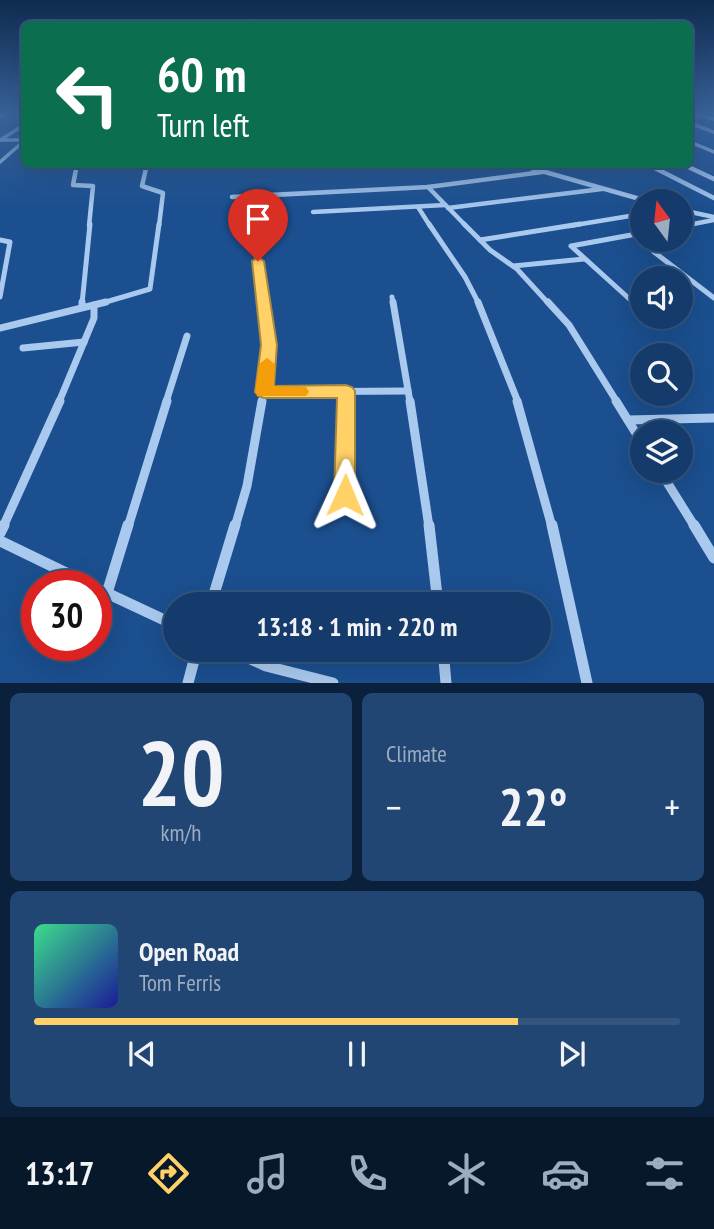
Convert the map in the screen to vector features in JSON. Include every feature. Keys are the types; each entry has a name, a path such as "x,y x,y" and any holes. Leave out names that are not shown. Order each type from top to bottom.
{"street":[{"path":"0,162 18,146"},
{"path":"76,168 73,185 93,186 82,307"},
{"path":"0,328 147,292 150,289 163,193 142,186 145,168"},
{"path":"530,168 630,196"},
{"path":"655,168 714,198"},
{"path":"691,168 714,179"},
{"path":"232,197 428,187 542,172"},
{"path":"428,187 480,240 513,266 569,325 630,423"},
{"path":"313,212 447,206 602,189"},
{"path":"418,207 466,278 506,367 537,457 587,683"},
{"path":"693,213 714,219"},
{"path":"480,240 630,216"},
{"path":"693,223 714,219"},
{"path":"630,235 571,246 630,300"},
{"path":"0,240 10,242 0,297"},
{"path":"215,592 247,486 264,392 269,345 262,279 254,242"},
{"path":"654,252 714,298"},
{"path":"513,266 584,259"},
{"path":"392,297 425,488 437,592"},
{"path":"0,533 84,342 94,317 94,304"},
{"path":"106,570 187,336"},
{"path":"23,348 84,342"},
{"path":"345,495 346,391"},
{"path":"264,392 408,391"},
{"path":"628,420 714,418"},
{"path":"667,483 714,558"},
{"path":"0,541 60,570"},
{"path":"112,595 163,619"},
{"path":"188,683 194,662"},
{"path":"257,662 333,683"},
{"path":"444,662 446,683"}],"slow traffic":[{"path":"267,364 264,392 300,392"}],"route":[{"path":"258,261 269,345 264,392 346,391 345,495"}]}
